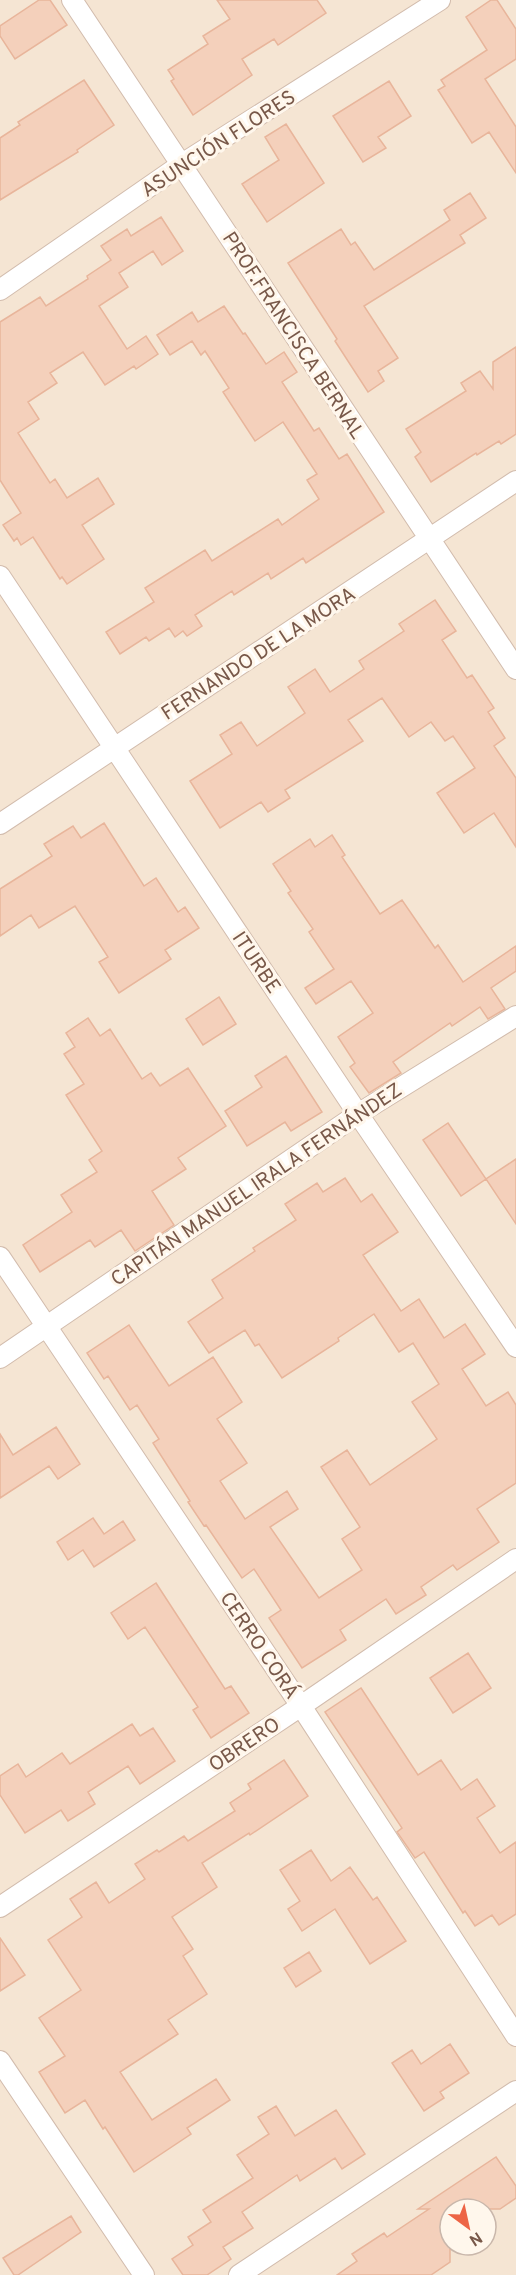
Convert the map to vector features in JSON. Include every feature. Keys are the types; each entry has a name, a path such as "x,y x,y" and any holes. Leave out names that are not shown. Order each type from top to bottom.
{"street":[{"name":"PROF.FRANCISCA BERNAL","path":"72,0 516,669"},
{"name":"ASUNCIÓN FLORES","path":"0,290 182,164 440,0"},
{"name":"FERNANDO DE LA MORA","path":"0,824 516,481"},
{"name":"ITURBE","path":"0,576 516,1347"},
{"name":"CAPITÁN MANUEL IRALA FERNÁNDEZ","path":"0,1358 358,1114 516,1016"},
{"name":"CERRO CORÁ","path":"0,1257 301,1706 516,2036"},
{"name":"OBRERO","path":"0,1907 516,1559"},
{"path":"0,2061 144,2275"},
{"path":"239,2275 516,2091"}],"shaded area":[{"path":"0,0 516,0 516,2275 0,2275"}],"building":[{"path":"39,0 50,0 67,25 15,59 0,36 0,26"},
{"path":"217,0 317,0 326,13 278,45 274,39 242,59 252,75 193,115 171,81 174,79 168,70 208,44 203,36 230,19"},
{"path":"491,0 497,0 516,29 516,59 485,79 516,127 516,173 489,132 472,143 438,90 445,86 441,80 487,50 466,17"},
{"path":"84,80 114,125 77,150 78,152 0,200 0,138 20,125 18,122"},
{"path":"389,81 411,116 378,137 386,148 363,162 333,116"},
{"path":"286,124 324,183 267,222 242,184 279,160 265,137"},
{"path":"470,193 486,218 460,235 465,243 364,306 398,358 378,371 384,381 368,392 288,263 341,229 351,245 355,242 374,270 450,220 444,210"},
{"path":"161,217 183,251 162,265 153,251 119,273 128,287 99,306 127,349 146,336 158,354 136,369 134,366 105,385 83,352 50,373 57,383 28,402 39,419 18,433 50,483 55,479 67,498 98,478 114,504 82,525 104,559 67,584 62,577 60,579 33,537 21,545 17,538 14,541 3,525 21,513 0,480 0,322 40,297 46,306 88,279 87,276 111,260 101,246 127,229 131,236"},
{"path":"224,306 266,364 284,352 297,372 282,382 314,431 319,428 339,459 347,454 384,512 306,563 303,558 271,579 268,573 234,595 232,591 195,615 202,626 187,636 183,631 175,637 169,628 149,641 146,637 120,654 106,632 154,602 145,588 205,550 212,561 278,519 282,525 319,499 307,480 317,474 283,422 255,441 223,392 229,388 205,351 201,355 192,341 170,355 157,335 192,312 198,322"},
{"path":"516,347 516,434 501,444 499,441 477,455 476,453 431,482 415,457 421,452 406,429 466,391 461,383 480,371 493,389 493,362"},
{"path":"435,600 456,631 442,640 467,678 472,675 494,708 488,712 505,738 494,746 516,778 516,847 494,813 464,833 437,793 475,768 453,736 445,741 431,722 409,737 382,698 348,720 363,741 285,790 290,798 268,812 261,802 220,828 190,781 232,754 220,735 241,722 257,746 305,713 288,687 315,669 330,692 364,669 359,661 404,631 399,624"},
{"path":"104,823 144,886 156,878 178,912 185,907 199,928 165,950 171,959 119,993 99,962 108,957 75,906 39,928 31,915 0,936 0,889 52,856 44,844 73,826 81,838"},
{"path":"332,835 345,855 342,857 380,914 402,900 435,948 438,945 463,982 516,946 516,971 491,988 505,1009 488,1019 480,1007 452,1026 450,1023 393,1062 401,1073 369,1093 350,1067 355,1063 338,1037 373,1013 351,981 316,1004 305,988 334,969 309,932 313,929 288,893 291,891 273,864 310,839 315,847"},
{"path":"219,997 236,1024 203,1045 186,1019"},
{"path":"88,1018 100,1036 110,1029 142,1079 151,1073 160,1086 188,1068 226,1126 178,1158 186,1169 152,1191 174,1225 135,1251 121,1230 95,1247 90,1240 40,1272 23,1245 72,1212 61,1195 97,1172 89,1160 102,1151 66,1095 84,1084 64,1054 75,1047 66,1033"},
{"path":"286,1056 322,1112 291,1131 285,1122 247,1146 225,1111 262,1087 255,1076"},
{"path":"448,1123 486,1179 461,1196 423,1140"},
{"path":"516,1159 516,1224 486,1179"},
{"path":"345,1178 361,1202 372,1194 398,1232 363,1255 401,1311 419,1299 444,1338 465,1324 485,1354 462,1369 486,1406 508,1392 516,1405 516,1483 477,1509 499,1542 457,1570 453,1565 421,1587 426,1595 396,1614 386,1599 340,1630 346,1640 302,1668 269,1618 281,1610 254,1569 242,1578 188,1502 190,1501 153,1443 159,1439 137,1405 130,1410 108,1376 104,1379 87,1353 129,1325 169,1386 213,1357 242,1402 217,1419 247,1463 220,1481 245,1519 287,1491 298,1509 270,1527 319,1598 362,1570 342,1539 360,1527 321,1467 347,1450 370,1485 437,1439 412,1402 439,1384 413,1343 399,1352 374,1314 338,1338 339,1341 282,1378 259,1344 255,1346 245,1330 209,1353 188,1322 223,1298 212,1280 255,1251 253,1248 296,1220 285,1204 317,1183 323,1192"},
{"path":"56,1427 80,1464 58,1479 49,1466 0,1498 0,1434 13,1455"},
{"path":"93,1518 104,1534 123,1521 135,1540 94,1567 83,1550 68,1560 57,1542"},
{"path":"156,1583 225,1689 231,1686 249,1713 211,1738 193,1710 198,1707 145,1627 128,1639 111,1613"},
{"path":"468,1653 491,1688 453,1713 430,1678"},
{"path":"361,1688 418,1775 441,1760 461,1790 477,1779 495,1806 477,1818 500,1853 516,1842 516,1914 499,1925 492,1915 475,1926 465,1911 463,1913 424,1852 415,1858 397,1832 402,1828 325,1712"},
{"path":"132,1724 140,1736 153,1728 175,1761 140,1784 128,1766 88,1792 95,1804 68,1821 61,1810 25,1833 0,1795 0,1776 18,1764 26,1777 62,1753 70,1764"},
{"path":"284,1760 308,1796 250,1835 249,1833 202,1863 217,1887 172,1917 193,1949 183,1956 207,1994 168,2020 178,2034 120,2072 152,2120 216,2079 230,2100 187,2128 191,2134 134,2172 85,2100 65,2113 39,2072 65,2056 39,2018 81,1990 48,1940 82,1917 70,1899 96,1882 109,1903 145,1879 135,1864 184,1836 188,1841 235,1811 230,1803 251,1789 248,1784"},
{"path":"311,1850 331,1881 350,1867 373,1900 377,1897 406,1941 370,1964 335,1909 302,1931 288,1909 300,1901 280,1870"},
{"path":"0,1938 25,1975 0,1991"},
{"path":"309,1952 321,1971 296,1987 284,1968"},
{"path":"450,2044 469,2073 440,2092 444,2098 424,2111 392,2063 412,2050 421,2064"},
{"path":"276,2106 295,2136 336,2110 365,2154 342,2169 335,2158 300,2181 297,2175 242,2212 253,2228 223,2247 231,2259 207,2275 183,2275 172,2259 193,2245 188,2237 211,2222 203,2210 253,2178 237,2155 269,2134 258,2117"},
{"path":"496,2157 516,2186 516,2198 500,2209 498,2209 498,2197 438,2197 438,2257 450,2257 450,2262 431,2275 337,2275 357,2261 352,2254 384,2233 387,2237 429,2209 418,2209"},
{"path":"71,2216 81,2232 18,2275 14,2275 3,2258"}]}
